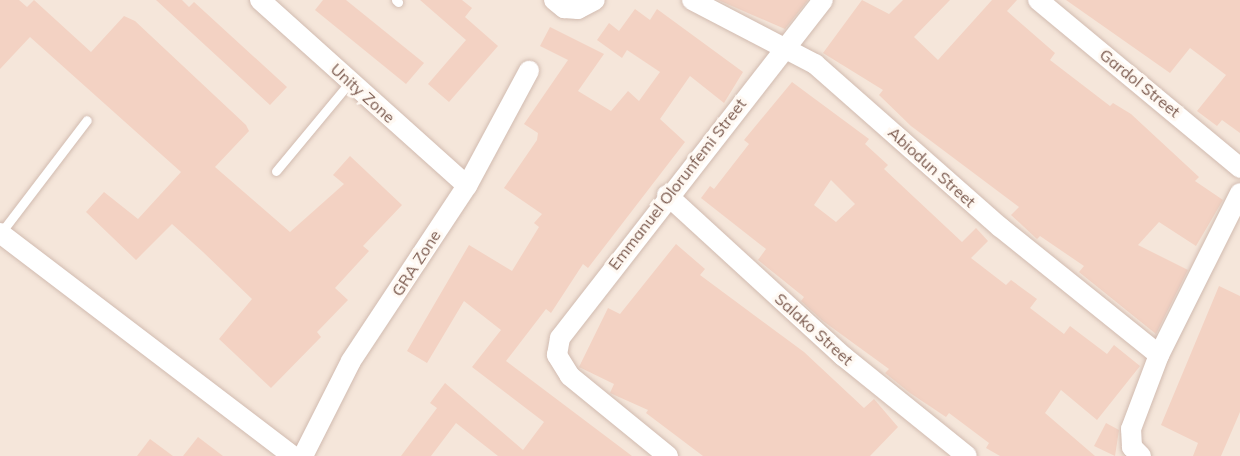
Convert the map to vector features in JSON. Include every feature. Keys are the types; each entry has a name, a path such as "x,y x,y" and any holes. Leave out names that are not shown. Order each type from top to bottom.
{"street":[{"name":"Unity Zone","path":"260,0 467,186"},
{"path":"559,4 578,9 595,0"},
{"name":"Abiodun Street","path":"692,0 815,64 1000,227 1159,355"},
{"name":"Emmanuel Olorunfemi Street","path":"668,456 570,376 556,355 560,338 667,195 824,0"},
{"name":"Gardol Street","path":"1038,0 1240,168"},
{"name":"GRA Zone","path":"303,456 351,362 467,186 529,71"},
{"path":"1140,456 1132,447 1131,429 1159,355 1240,193"},
{"name":"Salako Street","path":"667,195 843,356 967,456"},
{"path":"0,233 293,456"}],"lane":[{"path":"276,171 350,82"},
{"path":"0,233 87,120"}],"shaded area":[{"path":"0,0 1240,0 1240,456 0,456"}],"building":[{"path":"0,0 19,0 27,7 34,0 91,52 124,16 135,21 246,125 249,131 215,167 290,232 344,184 333,175 350,156 402,205 363,246 369,251 335,288 348,300 317,332 321,337 271,388 219,339 252,299 203,252 172,224 136,260 86,212 104,192 138,219 181,172 30,37 0,69"},
{"path":"156,0 182,0 189,7 194,2 287,87 270,105"},
{"path":"323,0 346,0 424,63 406,84 315,10"},
{"path":"420,0 462,0 472,8 465,17 498,46 449,102 428,84 466,40"},
{"path":"718,0 808,0 785,29"},
{"path":"862,0 889,14 903,0 950,0 914,37 938,60 992,0 1017,0 1007,11 1055,53 1050,60 1110,106 1113,103 1131,114 1199,177 1195,181 1223,200 1196,246 1159,222 1138,245 1188,270 1156,334 1079,272 1084,266 1040,236 1037,239 1011,215 1019,207 911,126 879,95 883,90 823,53"},
{"path":"1066,0 1240,0 1240,133 1222,120 1217,126 1197,111 1226,75 1190,48 1170,73"},
{"path":"635,9 650,20 657,9 743,72 724,103 690,76 660,119 685,142 588,268 583,264 551,313 546,309 506,361 632,456 498,456 456,423 431,456 401,456 437,408 430,403 445,383 523,450 544,422 472,367 501,330 464,301 427,363 407,351 469,245 512,271 539,227 534,223 542,214 504,188 537,140 538,133 524,124 568,60 540,46 550,27 604,54 578,91 611,111 628,91 639,101 660,72 627,50 622,58 597,40 609,23 619,31"},
{"path":"792,82 869,139 865,144 888,165 884,169 962,242 976,228 988,241 971,258 1006,285 1011,280 1037,299 1030,308 1064,334 1070,326 1107,354 1114,345 1140,366 1097,420 1061,390 1045,413 1095,456 1000,456 986,448 989,443 949,413 946,417 910,393 885,373 889,369 823,321 801,301 804,297 758,260 766,249 701,198 710,186 714,189 749,144 744,140","holes":["831,180 855,204 836,222 814,205"]},
{"path":"676,244 705,269 700,275 804,352 864,408 874,399 898,427 870,456 703,456 646,413 648,410 610,393 614,384 579,367 608,308 620,314"},
{"path":"1219,286 1240,296 1240,412 1221,456 1193,456 1198,443 1161,425"},
{"path":"1106,423 1119,430 1115,456 1094,446"},
{"path":"198,437 223,456 183,456"},
{"path":"150,439 173,456 137,456"}]}
